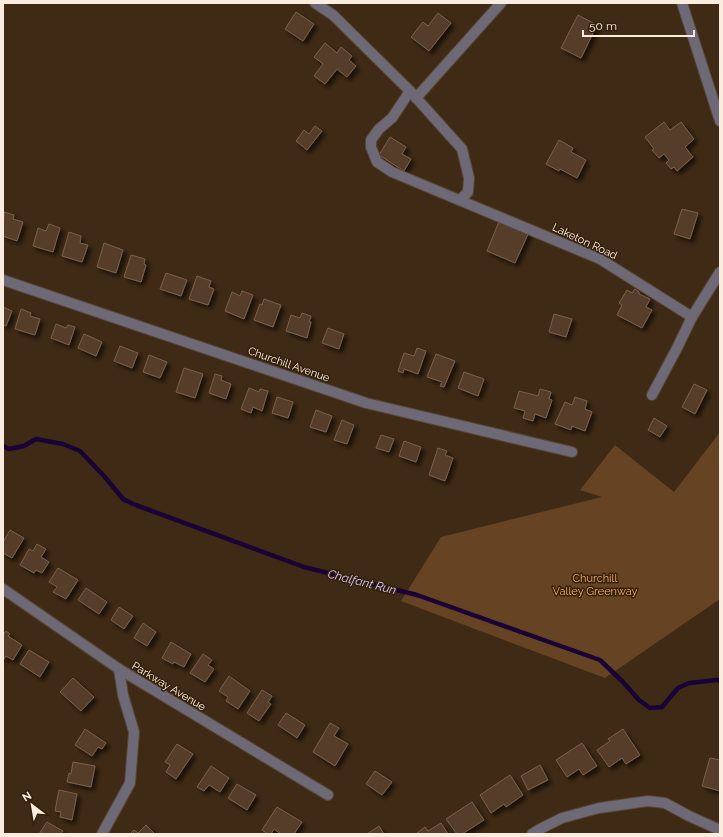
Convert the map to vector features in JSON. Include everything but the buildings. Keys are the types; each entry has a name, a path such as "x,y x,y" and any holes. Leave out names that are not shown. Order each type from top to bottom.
{"street":[{"path":"315,3 333,15 413,94 462,149 469,178 468,192 460,200"},
{"path":"413,94 501,3"},
{"path":"682,3 720,121"},
{"name":"Laketon Road","path":"413,94 392,118 379,129 371,140 371,147 377,162 392,172 600,259 692,317"},
{"path":"652,395 692,317 720,272"},
{"name":"Churchill Avenue","path":"3,280 366,403 572,452"},
{"name":"Parkway Avenue","path":"3,589 119,669 328,795"},
{"path":"102,834 130,783 134,732 123,695 119,669"},
{"path":"532,834 562,818 598,808 648,801 665,803 720,830"}],"green space":[{"name":"Churchill Valley Greenway","path":"720,432 720,599 605,678 401,601 441,537 602,497 580,490 615,445 674,492"}],"waterway":[{"name":"Chalfant Run","path":"3,446 9,449 24,446 36,439 63,444 80,451 123,499 133,504 304,567 417,595 600,660 639,700 650,708 662,707 678,688 689,683 720,681"}]}
